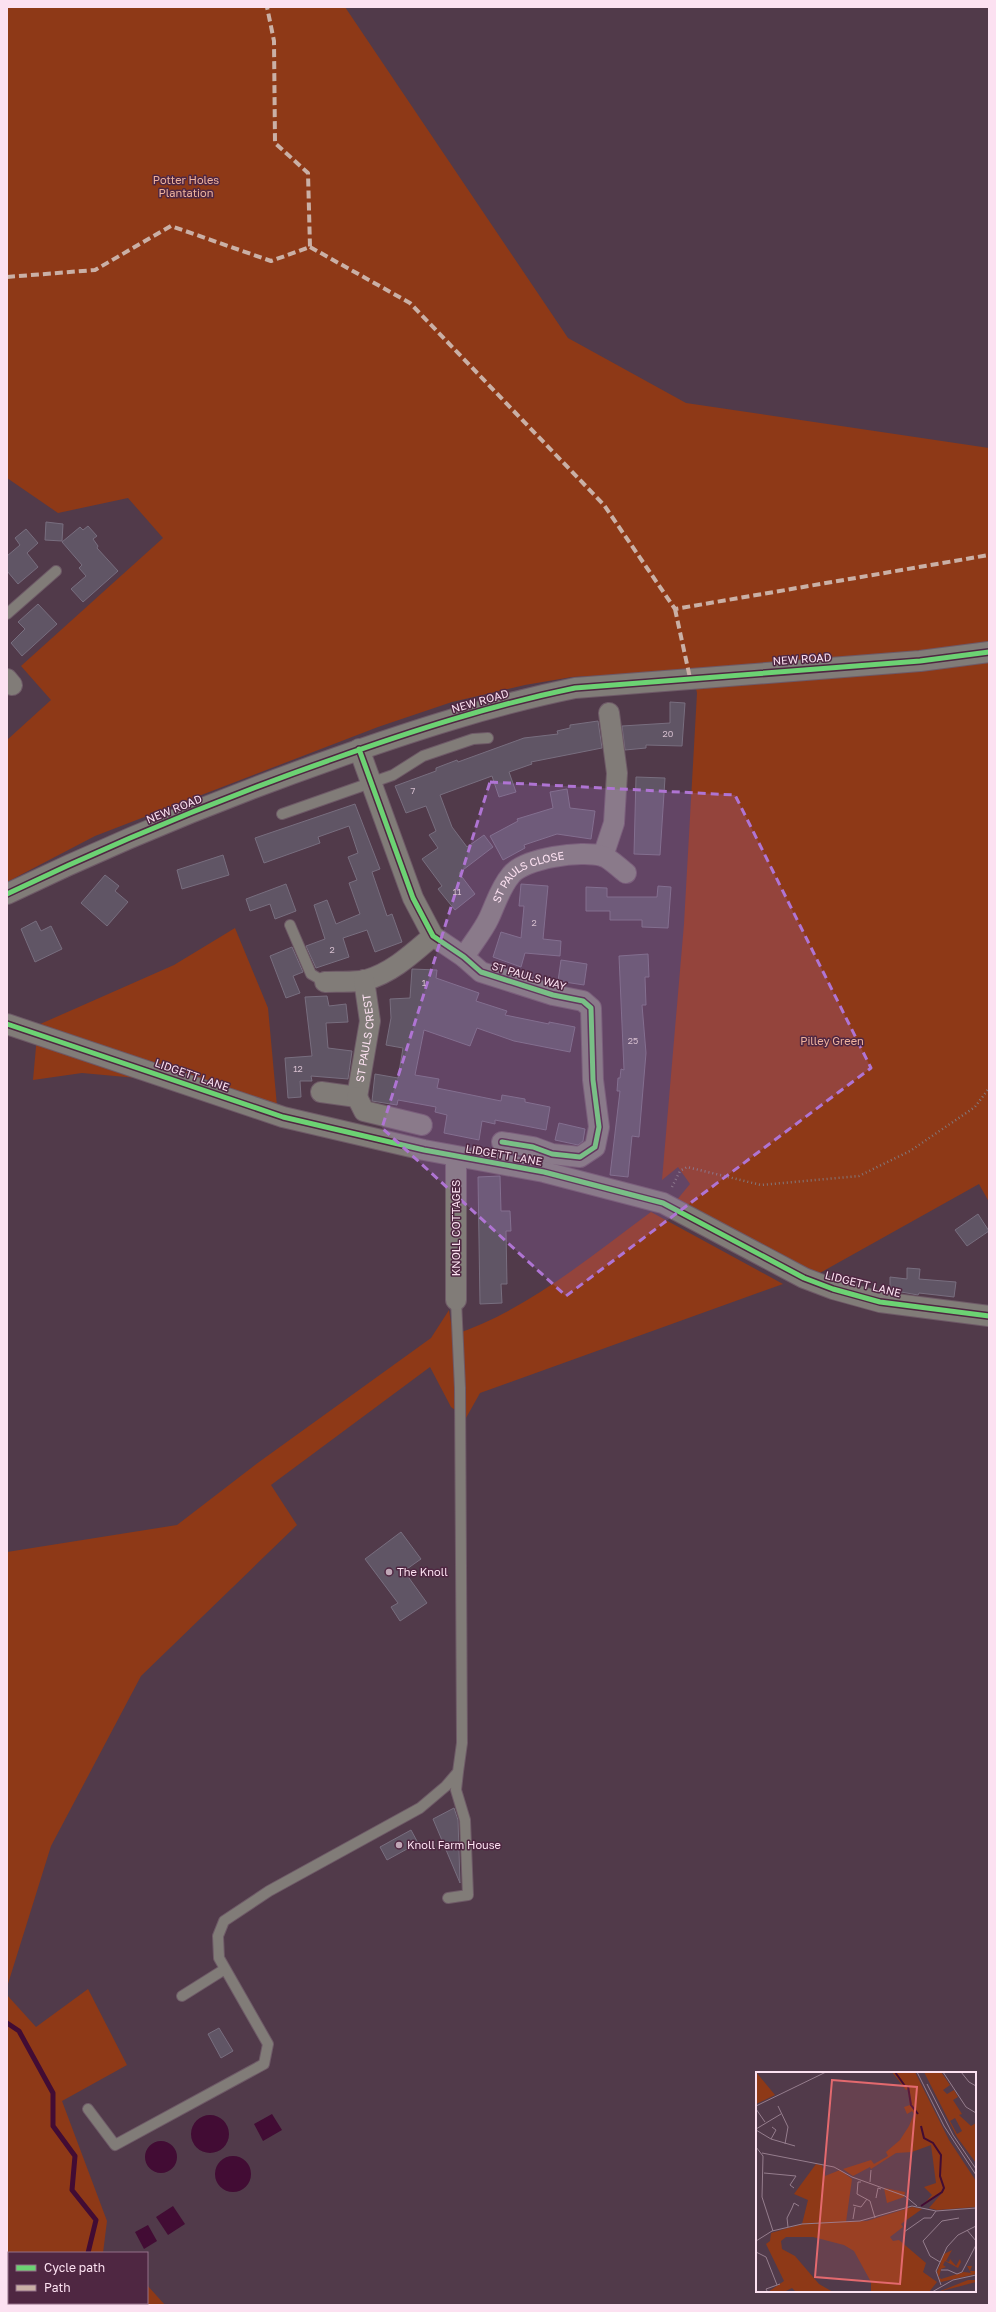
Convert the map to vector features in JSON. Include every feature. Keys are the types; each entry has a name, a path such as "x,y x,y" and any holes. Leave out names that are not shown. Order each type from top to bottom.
{"street":[{"name":"NEW ROAD","path":"7,894 94,853 234,795 359,750 470,714 531,697 575,688 920,660 989,652"},
{"path":"609,713 617,773 614,823 603,856 626,873"},
{"name":"ST PAULS WAY","path":"359,750 413,898 433,936 487,975 553,995 583,1001 591,1008 593,1080 599,1127 595,1148 580,1157 552,1154 534,1147 502,1142"},
{"name":"ST PAULS CLOSE","path":"464,957 488,919 498,894 512,873 535,861 564,855 587,854 603,856"},
{"name":"ST PAULS CREST","path":"325,982 364,980 396,966 433,936"},
{"name":"ST PAULS CREST","path":"364,980 370,1021 357,1097 364,1111 422,1125"},
{"name":"LIDGETT LANE","path":"7,1024 283,1117 456,1156 544,1172 663,1203 804,1278 833,1289 880,1302 989,1316"},
{"name":"ST PAULS CREST","path":"321,1092 357,1097"},
{"name":"KNOLL COTTAGES","path":"456,1156 456,1300"}],"lane":[{"path":"7,614 56,571"},
{"path":"282,814 393,775 423,756 474,739 488,738"},
{"name":"ST PAULS CREST","path":"290,924 311,974 325,982"},
{"path":"448,1898 468,1895 465,1820 456,1790 462,1735 460,1388 456,1300"},
{"path":"88,2109 115,2145 264,2064 268,2044 219,1958 218,1936 224,1921 269,1891 420,1808 446,1786 458,1772"},
{"path":"182,1996 225,1968"}],"path":[{"path":"663,1203 680,1171 687,1167 761,1186 859,1176 910,1151 975,1107 989,1088"}],"highlighted area":[{"path":"490,782 735,795 871,1068 566,1296 382,1128"}],"green space":[{"path":"7,7 345,7 568,338 686,403 989,448 989,1202 979,1184 818,1274 676,1201 690,1184 678,1167 662,1180 684,924 697,693 692,670 572,677 525,685 452,702 378,727 95,836 7,882 7,740 51,700 21,666 163,538 128,498 58,513 7,478"},
{"path":"235,928 268,1008 277,1106 148,1079 82,1073 33,1080 38,1025 174,965"},
{"path":"651,1212 783,1284 480,1393 466,1418 451,1407 430,1367 271,1485 297,1525 141,1676 51,1846 7,1987 7,1552 177,1525 259,1462 431,1338 449,1310 453,1335 507,1312 580,1265"},
{"path":"88,1989 127,2065 62,2101 107,2221 103,2252 8,2252 8,2304 148,2304 148,2286 165,2305 7,2305 7,1995 36,2027"}],"shaded area":[{"path":"272,2114 282,2130 263,2141 254,2124"},
{"path":"206,2115 214,2115 224,2120 228,2127 228,2141 224,2148 214,2153 206,2153 196,2148 194,2145 191,2138 191,2130 196,2120 199,2118"},
{"path":"161,2141 172,2146 177,2157 172,2168 161,2173 150,2168 145,2157 150,2146"},
{"path":"237,2156 246,2161 250,2167 250,2181 246,2187 237,2192 229,2192 220,2187 216,2181 215,2170 220,2161 226,2157"},
{"path":"173,2206 185,2224 168,2235 156,2217"},
{"path":"148,2225 157,2241 144,2249 135,2232"}],"building":[{"path":"46,522 63,524 62,541 45,540"},
{"path":"88,526 97,536 93,539 98,546 97,548 118,571 83,602 71,589 86,576 79,568 82,565 62,542 80,527 83,530"},
{"path":"26,529 38,543 27,553 38,567 18,584 7,571 7,556 20,545 15,538"},
{"path":"38,604 57,624 22,656 11,643 25,629 18,622"},
{"path":"670,702 685,703 682,746 646,745 646,748 625,750 622,726 670,723"},
{"path":"598,721 602,748 531,762 532,764 509,772 516,792 499,797 492,776 440,795 452,827 467,847 484,835 493,847 459,873 475,894 455,910 438,889 442,886 422,859 438,848 429,835 436,831 426,806 406,813 395,786 436,771 436,768 457,760 458,762 524,738 558,734 557,731 570,728 570,725"},
{"path":"636,777 665,778 660,855 634,854"},
{"path":"567,789 570,808 595,811 591,839 557,834 524,845 525,848 503,860 490,836 518,821 517,819 553,808 550,792"},
{"path":"355,804 380,869 372,872 387,916 392,914 402,942 375,952 367,930 343,938 349,957 316,968 306,946 325,939 314,905 327,900 336,924 360,914 349,883 357,880 348,857 358,853 349,826 318,837 320,843 264,863 255,838"},
{"path":"223,855 229,875 182,889 177,870"},
{"path":"105,875 119,886 115,891 128,902 107,926 81,903"},
{"path":"286,884 296,911 275,919 270,904 250,911 246,899"},
{"path":"521,884 548,886 543,939 561,941 560,956 525,953 521,967 493,957 501,932 521,938 524,906 519,906"},
{"path":"658,886 671,887 668,928 642,927 642,920 610,920 610,911 586,911 586,887 607,888 607,897 657,897"},
{"path":"36,921 41,931 51,926 62,949 35,962 21,929"},
{"path":"292,947 303,972 293,976 300,993 286,998 270,956"},
{"path":"648,954 649,977 645,977 646,1005 642,1005 646,1053 639,1137 632,1136 628,1177 610,1175 620,1091 617,1091 618,1078 620,1078 621,1069 624,1070 619,956"},
{"path":"561,960 587,964 584,985 558,981"},
{"path":"412,969 437,970 436,978 479,993 476,1001 507,1011 505,1015 549,1024 549,1022 575,1027 570,1052 514,1041 477,1028 470,1046 424,1030 415,1075 439,1079 437,1088 501,1101 502,1095 525,1099 525,1102 550,1107 546,1130 495,1120 495,1124 482,1121 479,1140 444,1133 447,1115 435,1112 436,1107 398,1100 397,1105 372,1101 375,1074 398,1078 403,1048 386,1045 391,1018 390,999 410,998"},
{"path":"327,996 329,1006 346,1004 348,1022 326,1023 328,1048 352,1051 348,1079 311,1076 312,1081 300,1081 301,1097 288,1098 285,1058 312,1056 305,997"},
{"path":"559,1123 585,1129 583,1141 578,1145 555,1140"},
{"path":"500,1176 501,1211 510,1211 511,1231 506,1231 507,1284 501,1284 502,1303 480,1304 478,1177"},
{"path":"978,1214 989,1231 967,1246 955,1230"},
{"path":"907,1268 920,1269 919,1279 956,1282 954,1297 919,1293 918,1295 890,1290 890,1277 907,1279"},
{"path":"401,1532 421,1559 404,1571 427,1603 400,1621 391,1607 398,1603 365,1559"},
{"path":"454,1808 458,1820 460,1883 433,1819"},
{"name":"Knoll Farm House","path":"411,1830 418,1843 387,1860 380,1847"},
{"path":"219,2028 233,2051 221,2058 208,2034"}],"waterway":[{"path":"7,2023 19,2031 53,2093 53,2126 75,2156 72,2190 96,2220 88,2252"}],"marked path":[{"path":"7,277 95,270 171,226 271,261 310,247 308,173 275,143 274,41 267,7"},
{"path":"310,247 410,303 604,505 675,609 989,555"},
{"path":"675,609 690,678"}],"cycle path":[{"path":"7,894 127,839 250,789 392,738 513,702 575,688 920,661 989,652"},
{"path":"359,749 413,898 433,936 464,957 481,972 553,995 583,1001 591,1008 593,1080 599,1127 595,1147 580,1157 552,1154 533,1147 502,1142"},
{"path":"7,1024 283,1117 424,1150 544,1172 663,1203 804,1278 833,1289 880,1302 989,1316"}],"place":[{"name":"The Knoll","path":"389,1572"},
{"name":"Knoll Farm House","path":"399,1845"}],"park label":[{"name":"Potter Holes Plantation","path":"186,186"},
{"name":"Pilley Green","path":"832,1041"}]}
